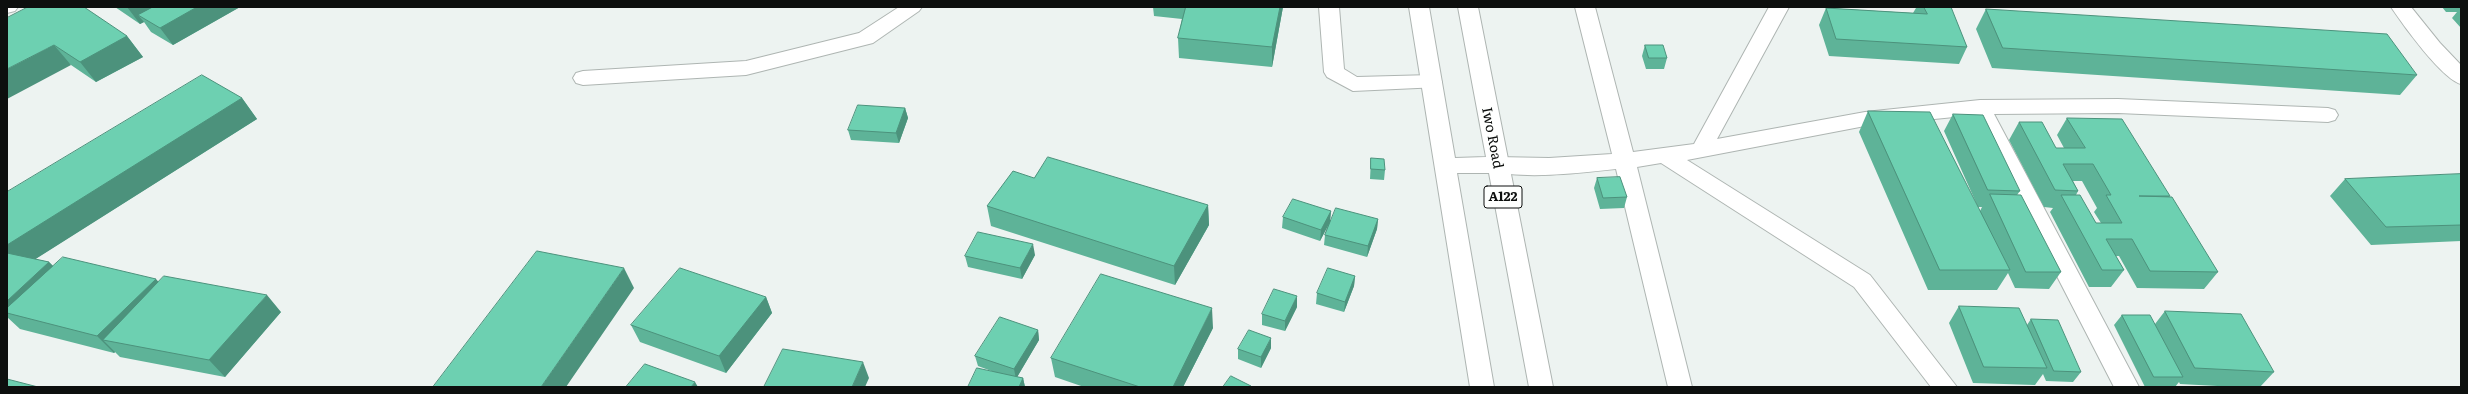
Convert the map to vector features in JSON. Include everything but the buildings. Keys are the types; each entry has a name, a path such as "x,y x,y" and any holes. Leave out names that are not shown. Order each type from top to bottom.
{"main road":[{"path":"583,78 746,68 866,38 912,7"},
{"path":"1328,7 1334,72 1353,84 1432,82"},
{"path":"1419,7 1447,166 1482,387"},
{"name":"Iwo Road","path":"1468,7 1496,165 1541,387"},
{"path":"1584,7 1625,162 1680,387"},
{"path":"1701,150 1779,7"},
{"path":"2401,7 2433,48 2459,72"},
{"path":"1447,166 1496,165 1544,167 1625,162 1701,150 1865,118 1980,107 2118,106 2328,115"},
{"path":"1980,107 2127,387"},
{"path":"1665,156 1862,281 1945,387"}]}
